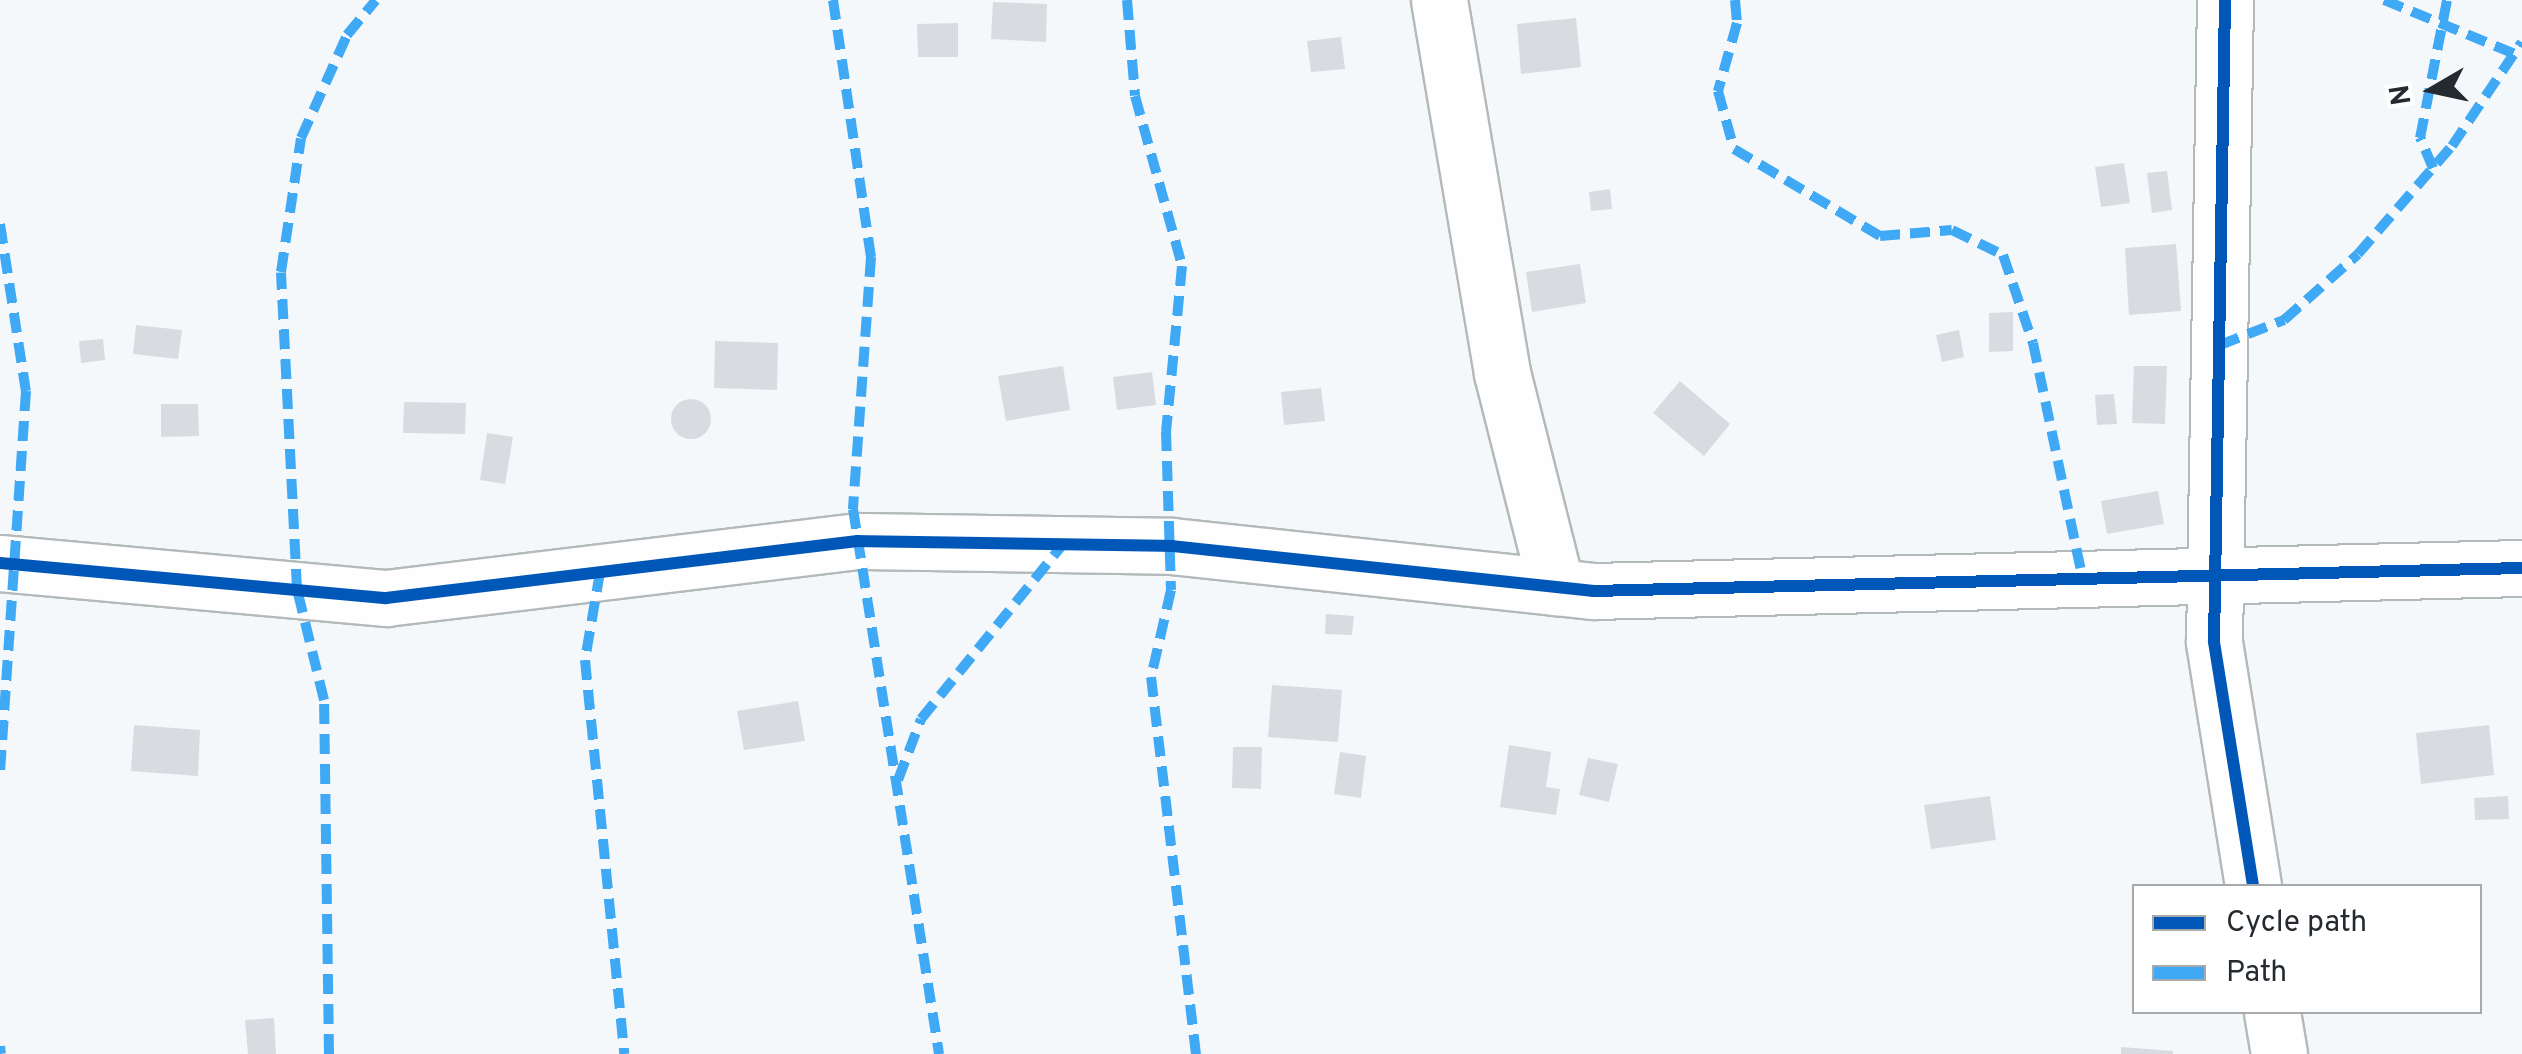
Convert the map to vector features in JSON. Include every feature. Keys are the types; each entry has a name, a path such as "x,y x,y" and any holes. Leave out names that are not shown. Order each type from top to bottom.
{"street":[{"path":"1439,0 1502,373 1556,587"},
{"path":"2224,0 2214,642 2252,884"},
{"path":"0,563 386,598 858,541 1172,546 1556,587 2522,568"},
{"path":"2272,1014 2279,1054"}],"building":[{"path":"993,2 1047,4 1046,42 991,39"},
{"path":"1576,18 1581,67 1521,74 1517,24"},
{"path":"958,23 958,57 918,57 917,24"},
{"path":"1341,37 1345,69 1311,72 1307,41"},
{"path":"2124,163 2130,203 2101,207 2095,167"},
{"path":"2167,171 2172,210 2152,213 2147,173"},
{"path":"1610,189 1612,209 1591,211 1589,192"},
{"path":"2176,244 2181,311 2129,315 2125,248"},
{"path":"1580,264 1586,303 1532,312 1526,272"},
{"path":"2013,312 2013,351 1989,352 1989,313"},
{"path":"136,325 182,330 178,359 133,354"},
{"path":"1959,330 1964,357 1942,362 1936,335"},
{"path":"103,339 105,360 81,363 79,341"},
{"path":"715,341 778,343 777,390 714,388"},
{"path":"1063,366 1070,410 1006,421 998,376"},
{"path":"2134,366 2167,366 2165,424 2132,423"},
{"path":"1152,372 1156,405 1117,410 1113,377"},
{"path":"1680,381 1730,424 1704,456 1653,413"},
{"path":"1321,388 1325,421 1284,425 1281,392"},
{"path":"2114,394 2117,424 2097,425 2095,395"},
{"path":"691,399 705,405 711,419 705,433 691,439 677,433 671,419 677,405"},
{"path":"404,402 466,403 465,434 403,433"},
{"path":"161,404 198,404 199,436 161,437"},
{"path":"487,433 513,437 505,484 480,480"},
{"path":"2158,491 2164,524 2107,534 2101,501"},
{"path":"1326,614 1354,616 1352,635 1325,634"},
{"path":"1272,685 1342,690 1338,742 1268,737"},
{"path":"798,701 805,741 744,750 737,711"},
{"path":"134,725 200,730 198,776 131,771"},
{"path":"2489,725 2494,775 2421,784 2416,733"},
{"path":"1509,745 1551,752 1546,787 1560,789 1556,815 1500,807"},
{"path":"1233,747 1262,747 1261,789 1232,788"},
{"path":"1340,752 1366,756 1361,798 1334,794"},
{"path":"1588,758 1618,764 1609,802 1579,795"},
{"path":"1990,796 1996,840 1931,849 1924,805"},
{"path":"2508,796 2509,819 2475,820 2474,798"},
{"path":"274,1018 276,1054 248,1054 245,1020"},
{"path":"2121,1047 2173,1051 2173,1054 2121,1054"}],"marked path":[{"path":"329,1054 324,700 297,589 281,272 301,138 347,35 376,0"},
{"path":"833,0 871,257 853,509 939,1054"},
{"path":"1127,0 1135,96 1182,266 1166,431 1171,590 1151,677 1196,1054"},
{"path":"1735,0 1737,23 1718,91 1734,149 1880,236 1952,230 2003,255 2033,343 2082,576"},
{"path":"2384,0 2522,57"},
{"path":"2433,168 2420,138 2447,0"},
{"path":"2220,345 2284,320 2358,254 2452,146 2522,42"},
{"path":"0,224 26,391 0,777"},
{"path":"898,780 921,719 1063,544"},
{"path":"600,572 585,660 624,1054"},
{"path":"0,1046 1,1054"}],"cycle path":[{"path":"2225,0 2214,642 2253,884"},
{"path":"0,563 386,598 858,541 1172,546 1593,591 2522,568"}]}
